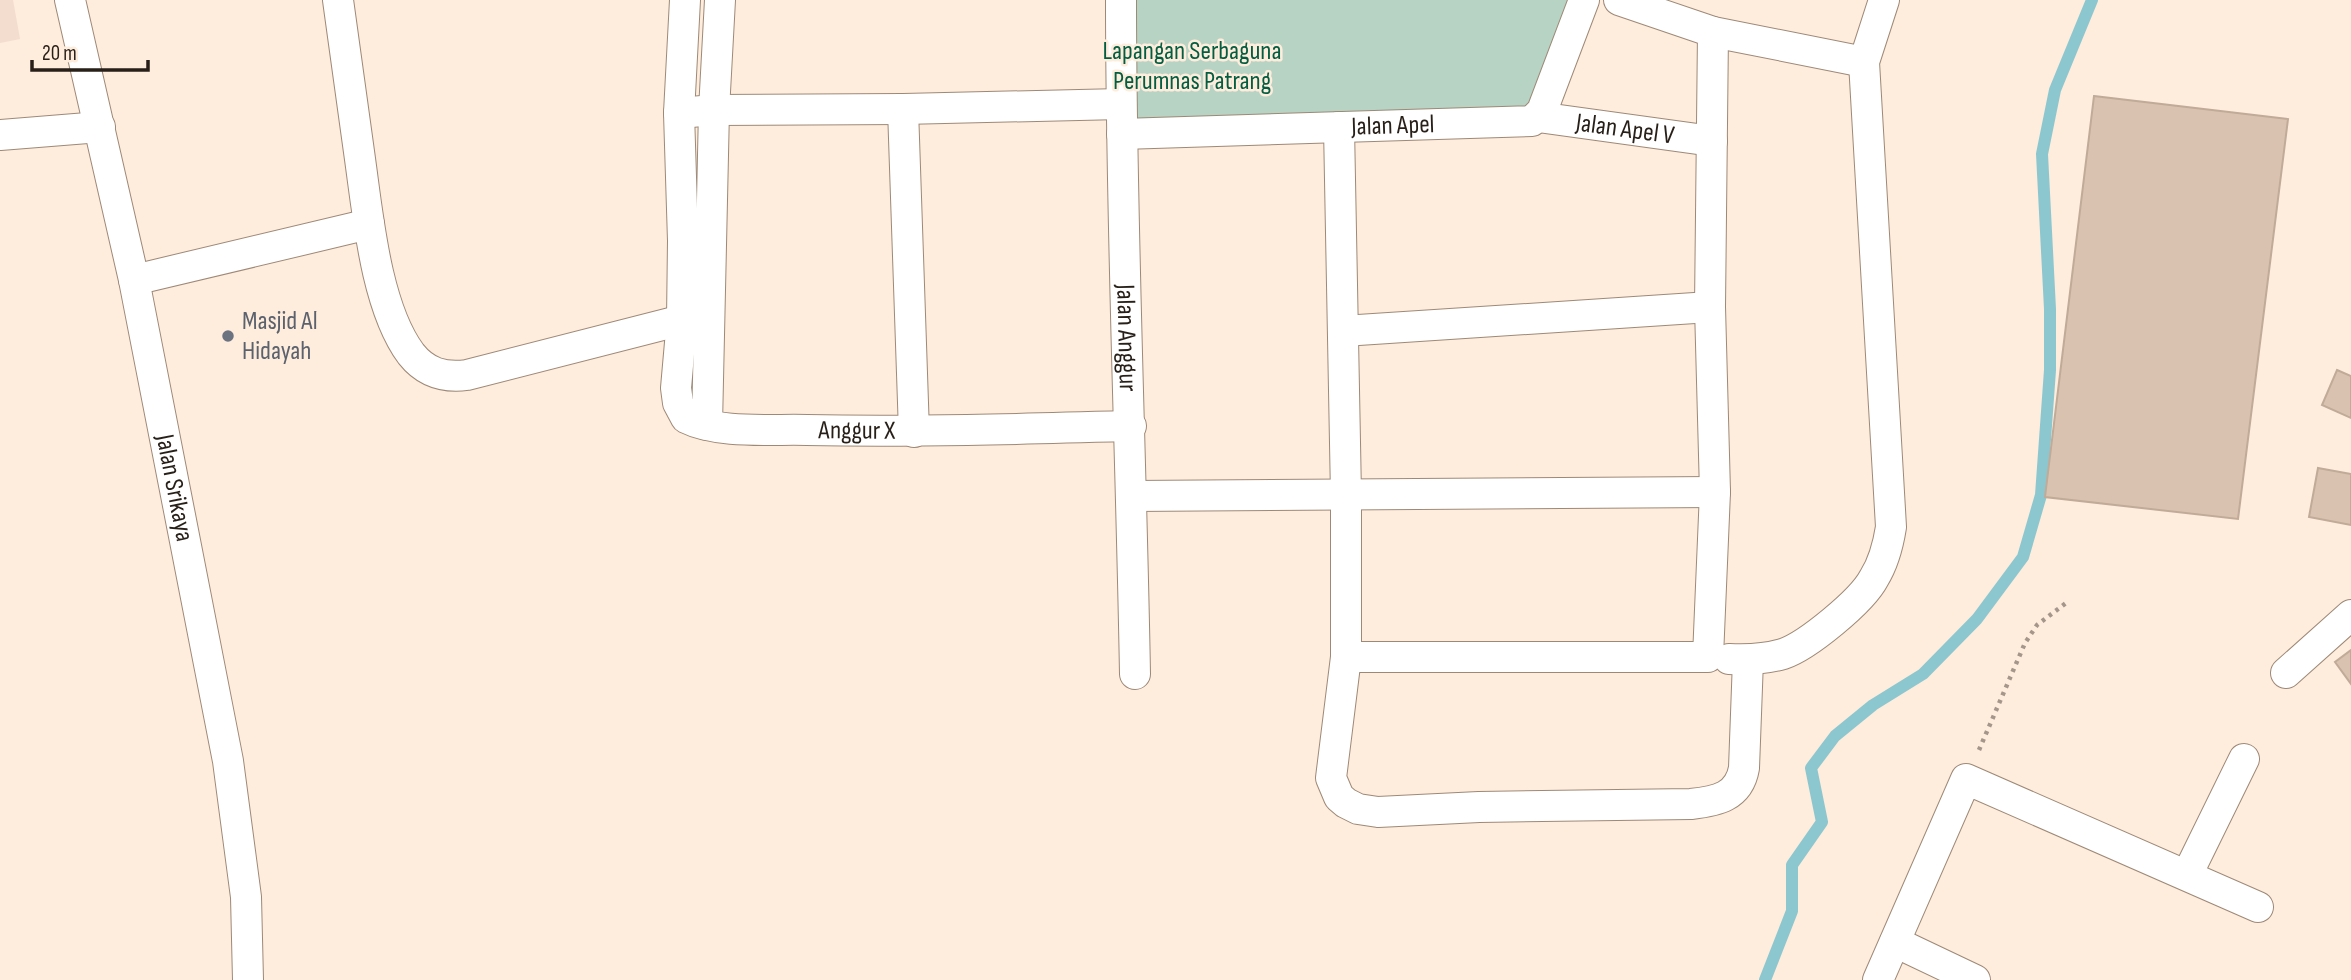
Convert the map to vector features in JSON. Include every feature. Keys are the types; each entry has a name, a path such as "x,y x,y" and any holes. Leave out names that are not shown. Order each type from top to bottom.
{"street":[{"name":"Jalan Srikaya","path":"71,0 134,279 228,761 246,897 248,980"},
{"path":"338,0 369,224 381,279 393,318 404,342 422,364 433,373 444,377 467,375 682,320"},
{"name":"Anggur X","path":"685,0 679,113 683,242 682,320 676,369 678,402 686,418 707,425 744,429 914,432 1131,426"},
{"path":"707,425 714,110 720,0"},
{"name":"Jalan Anggur","path":"1121,0 1121,104 1135,674"},
{"path":"1538,117 1584,0"},
{"path":"1619,0 1713,32 1864,61"},
{"path":"1346,657 1707,657 1748,660 1783,654 1813,636 1858,600 1873,580 1886,553 1891,527 1864,61 1884,0"},
{"path":"1707,657 1715,492 1710,307 1713,32"},
{"path":"679,113 714,110 1121,104"},
{"path":"903,109 914,432"},
{"name":"Jalan Apel","path":"1122,134 1532,121 1538,117"},
{"name":"Jalan Apel V","path":"1538,117 1712,141"},
{"path":"0,135 100,127"},
{"path":"1339,127 1346,495 1346,657 1331,778 1339,797 1358,809 1378,812 1479,807 1691,804 1723,797 1739,785 1744,768 1748,660"},
{"path":"134,279 369,224"},
{"path":"1343,331 1710,307"},
{"path":"1132,496 1715,492"},
{"path":"2287,673 2351,615"},
{"path":"2187,875 2244,759"},
{"path":"1878,980 1966,779 2258,907"},
{"path":"1895,942 1975,980"}],"path":[{"path":"1966,779 2025,643 2038,625 2066,603"}],"shaded area":[{"path":"0,0 13,0 20,39 0,43"}],"green space":[{"name":"Lapangan Serbaguna Perumnas Patrang","path":"1125,0 1581,0 1534,119 1126,134"}],"building":[{"path":"2094,96 2288,119 2238,519 2045,497"},
{"path":"2337,370 2351,376 2351,418 2322,405"},
{"path":"2318,468 2351,474 2351,525 2309,517"},
{"path":"2351,650 2351,684 2335,662"}],"waterway":[{"path":"1765,980 1792,911 1792,865 1822,822 1811,768 1835,736 1873,705 1923,674 1977,619 2023,557 2041,495 2050,370 2050,309 2042,154 2055,90 2092,0"}],"place":[{"name":"Masjid Al Hidayah","path":"228,336"}]}
